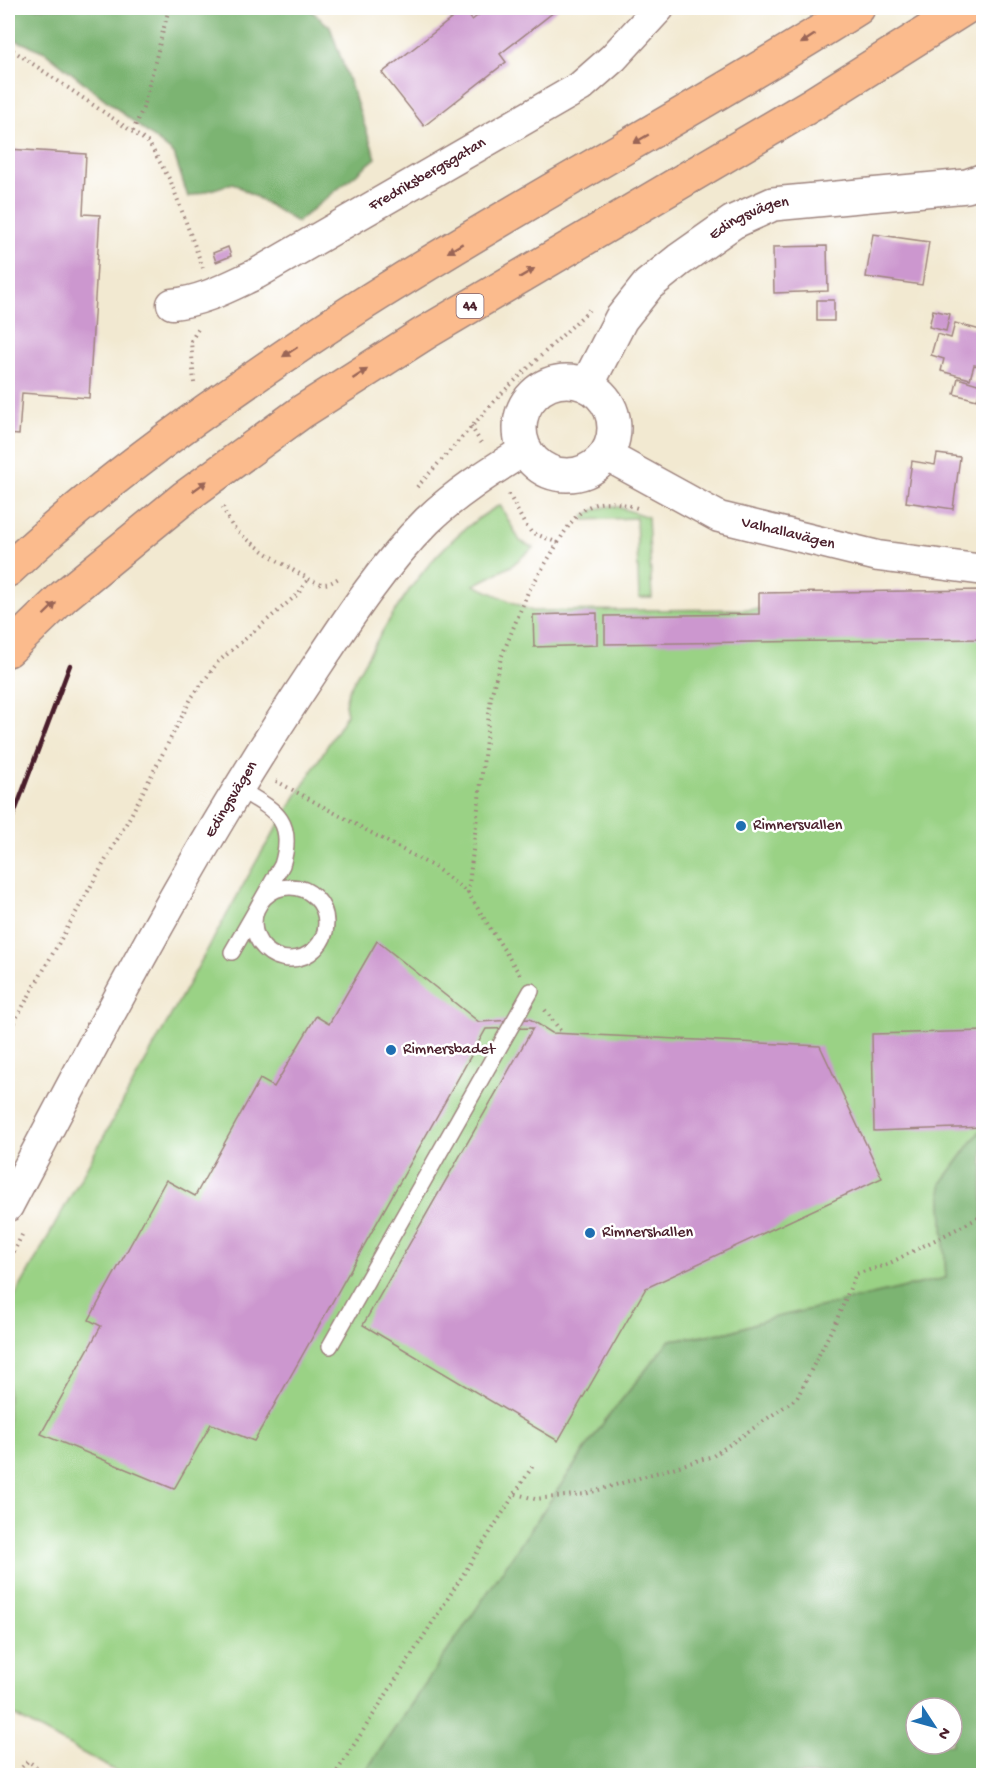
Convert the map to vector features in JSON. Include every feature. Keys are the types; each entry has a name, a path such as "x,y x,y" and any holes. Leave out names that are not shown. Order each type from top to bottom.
{"highway":[{"path":"8,570 35,544 155,447 275,361 395,283 772,62 858,8"},
{"name":"44","path":"8,650 64,596 185,497 303,411 424,333 801,111 965,8"}],"street":[{"name":"Fredriksbergsgatan","path":"172,304 189,303 209,296 256,274 580,87 613,58 655,9"},
{"name":"Edingsvägen","path":"587,385 621,319 648,285 733,222 773,204 967,186 984,180"},
{"path":"571,381 587,385 601,394 613,415 615,432 606,455 598,465 575,475 560,476 540,467 525,450 520,434 521,417 533,395 554,382 571,381"},
{"name":"Edingsvägen","path":"8,1206 160,921 274,732 356,607 414,535 444,505 495,468 525,450"},
{"name":"Valhallavägen","path":"606,455 719,517 878,556 984,570"}],"lane":[{"path":"232,952 282,865 286,849 286,832 282,819 273,809 239,789"},
{"path":"289,887 302,889 321,904 326,929 322,941 314,951 303,957 291,960 273,955 259,942 255,930 254,918 258,906 266,896 277,890 289,887"},
{"path":"330,1346 531,991"}],"path":[{"path":"133,131 143,108 169,8"},
{"path":"8,47 133,131 149,144 159,157 203,264 209,296 209,309 191,341 194,383"},
{"path":"414,491 471,426"},
{"path":"509,494 531,532 558,543"},
{"path":"468,893 491,697 501,658 528,592 568,526 578,514 602,501 618,501 647,512"},
{"path":"222,504 232,526 245,540 308,579 324,584 333,582 343,575"},
{"path":"8,1033 130,815 192,697 218,662 298,594 308,579"},
{"path":"270,778 436,867 468,893 531,991 562,1033"},
{"path":"516,1494 535,1499 585,1494 713,1456 797,1398 837,1319 856,1274 886,1265 984,1215"},
{"path":"334,1776 534,1464"},
{"path":"14,1776 28,1761 49,1776"}],"green space":[{"path":"8,8 308,8 330,27 376,158 297,222 233,183 188,197 174,154 45,52 8,37"},
{"path":"500,505 520,541 533,548 511,566 474,585 532,611 983,607 983,1127 941,1184 946,1278 769,1319 729,1332 670,1340 604,1422 363,1775 123,1775 8,1712 8,1309 260,855 347,714 345,704 348,691 378,638 430,563 451,541"},
{"path":"615,506 648,517 652,598 639,598 636,518 584,520 584,516 595,510"},
{"path":"983,1127 983,1775 363,1775 604,1422 670,1340 729,1332 768,1319 946,1278 941,1184"}],"building":[{"path":"488,8 559,8 500,54 506,62 424,126 382,73 464,9 472,20"},
{"path":"8,149 86,154 83,214 100,215 89,398 22,393 19,435 8,434"},
{"path":"873,234 929,242 922,285 866,277"},
{"path":"827,246 828,291 774,293 773,247"},
{"path":"228,247 231,256 216,262 213,253"},
{"path":"817,300 834,300 834,321 817,321"},
{"path":"933,310 950,314 946,331 929,327"},
{"path":"955,323 984,331 980,351 984,352 983,367 974,365 970,379 941,371 944,359 931,355 937,334 951,338"},
{"path":"958,378 981,385 977,400 954,394"},
{"path":"937,454 960,457 953,509 906,502 912,461 935,465"},
{"path":"984,590 984,639 605,644 605,616 759,614 759,593"},
{"path":"597,613 597,645 534,647 533,615"},
{"path":"377,941 479,1022 530,1019 552,1033 820,1046 882,1178 646,1288 558,1441 363,1325 533,1028 486,1029 254,1441 211,1424 174,1489 41,1434 101,1326 89,1320 166,1180 195,1196 260,1079 274,1087 316,1016 329,1024"},
{"path":"984,1031 984,1127 874,1131 872,1034"}],"railway":[{"path":"8,830 70,665"}],"place":[{"name":"Rimnersvallen","path":"741,826"},
{"name":"Rimnersbadet","path":"391,1050"},
{"name":"Rimnershallen","path":"590,1233"}]}
